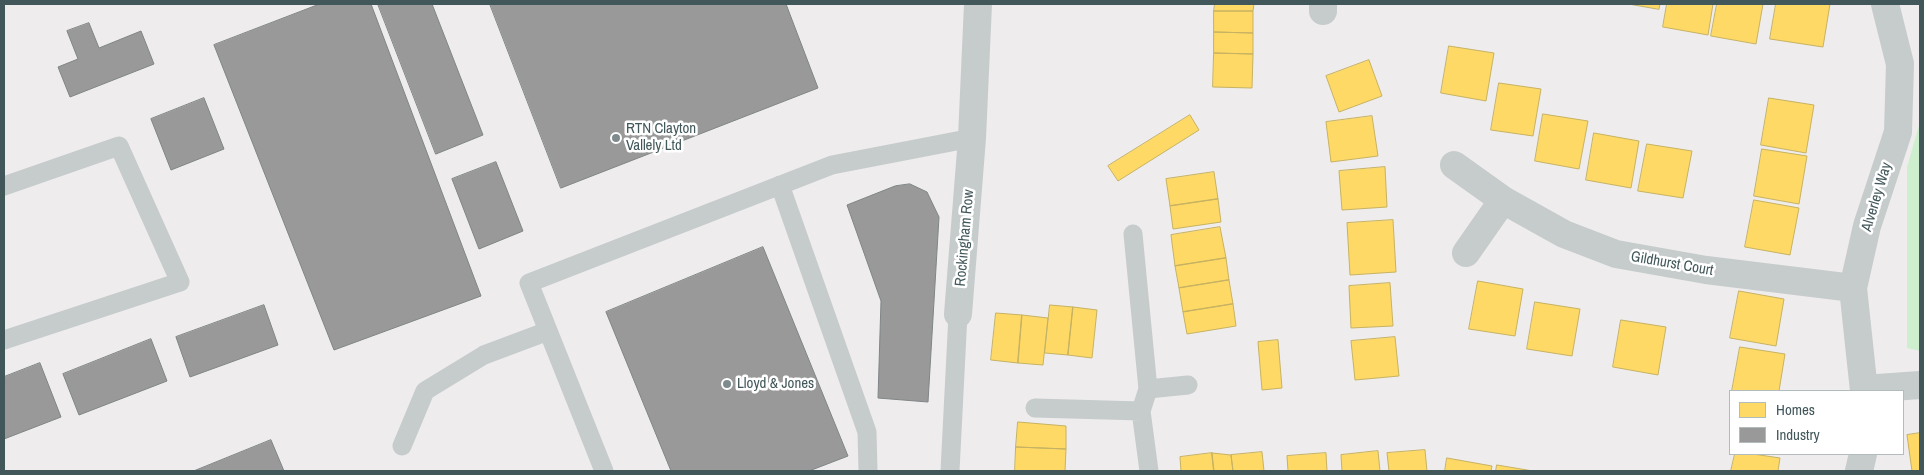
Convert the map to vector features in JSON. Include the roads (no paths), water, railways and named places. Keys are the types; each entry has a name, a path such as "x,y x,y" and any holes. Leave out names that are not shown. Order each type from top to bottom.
{"street":[{"name":"Rockingham Row","path":"958,314 972,138 978,4"},
{"name":"Alverley Way","path":"1864,390 1853,288 1867,226 1898,132 1900,64 1885,4"},
{"name":"Gildhurst Court","path":"1454,164 1503,200 1564,234 1616,254 1706,270 1853,288"},
{"path":"1466,253 1503,200"},
{"path":"1864,390 1920,385"},
{"path":"1860,471 1863,455"}],"lane":[{"path":"604,471 529,283 832,165 972,138"},
{"path":"4,186 118,146 180,282 4,340"},
{"path":"780,185 867,432 868,471"},
{"path":"1133,234 1148,389 1141,411 1149,471"},
{"name":"Rockingham Row","path":"950,471 958,314"},
{"path":"402,446 425,392 484,355 548,331"},
{"path":"1148,389 1188,384"},
{"path":"1035,408 1141,411"}],"place":[{"name":"RTN Clayton Vallely Ltd","path":"616,138"},
{"name":"Lloyd & Jones","path":"727,384"}]}
